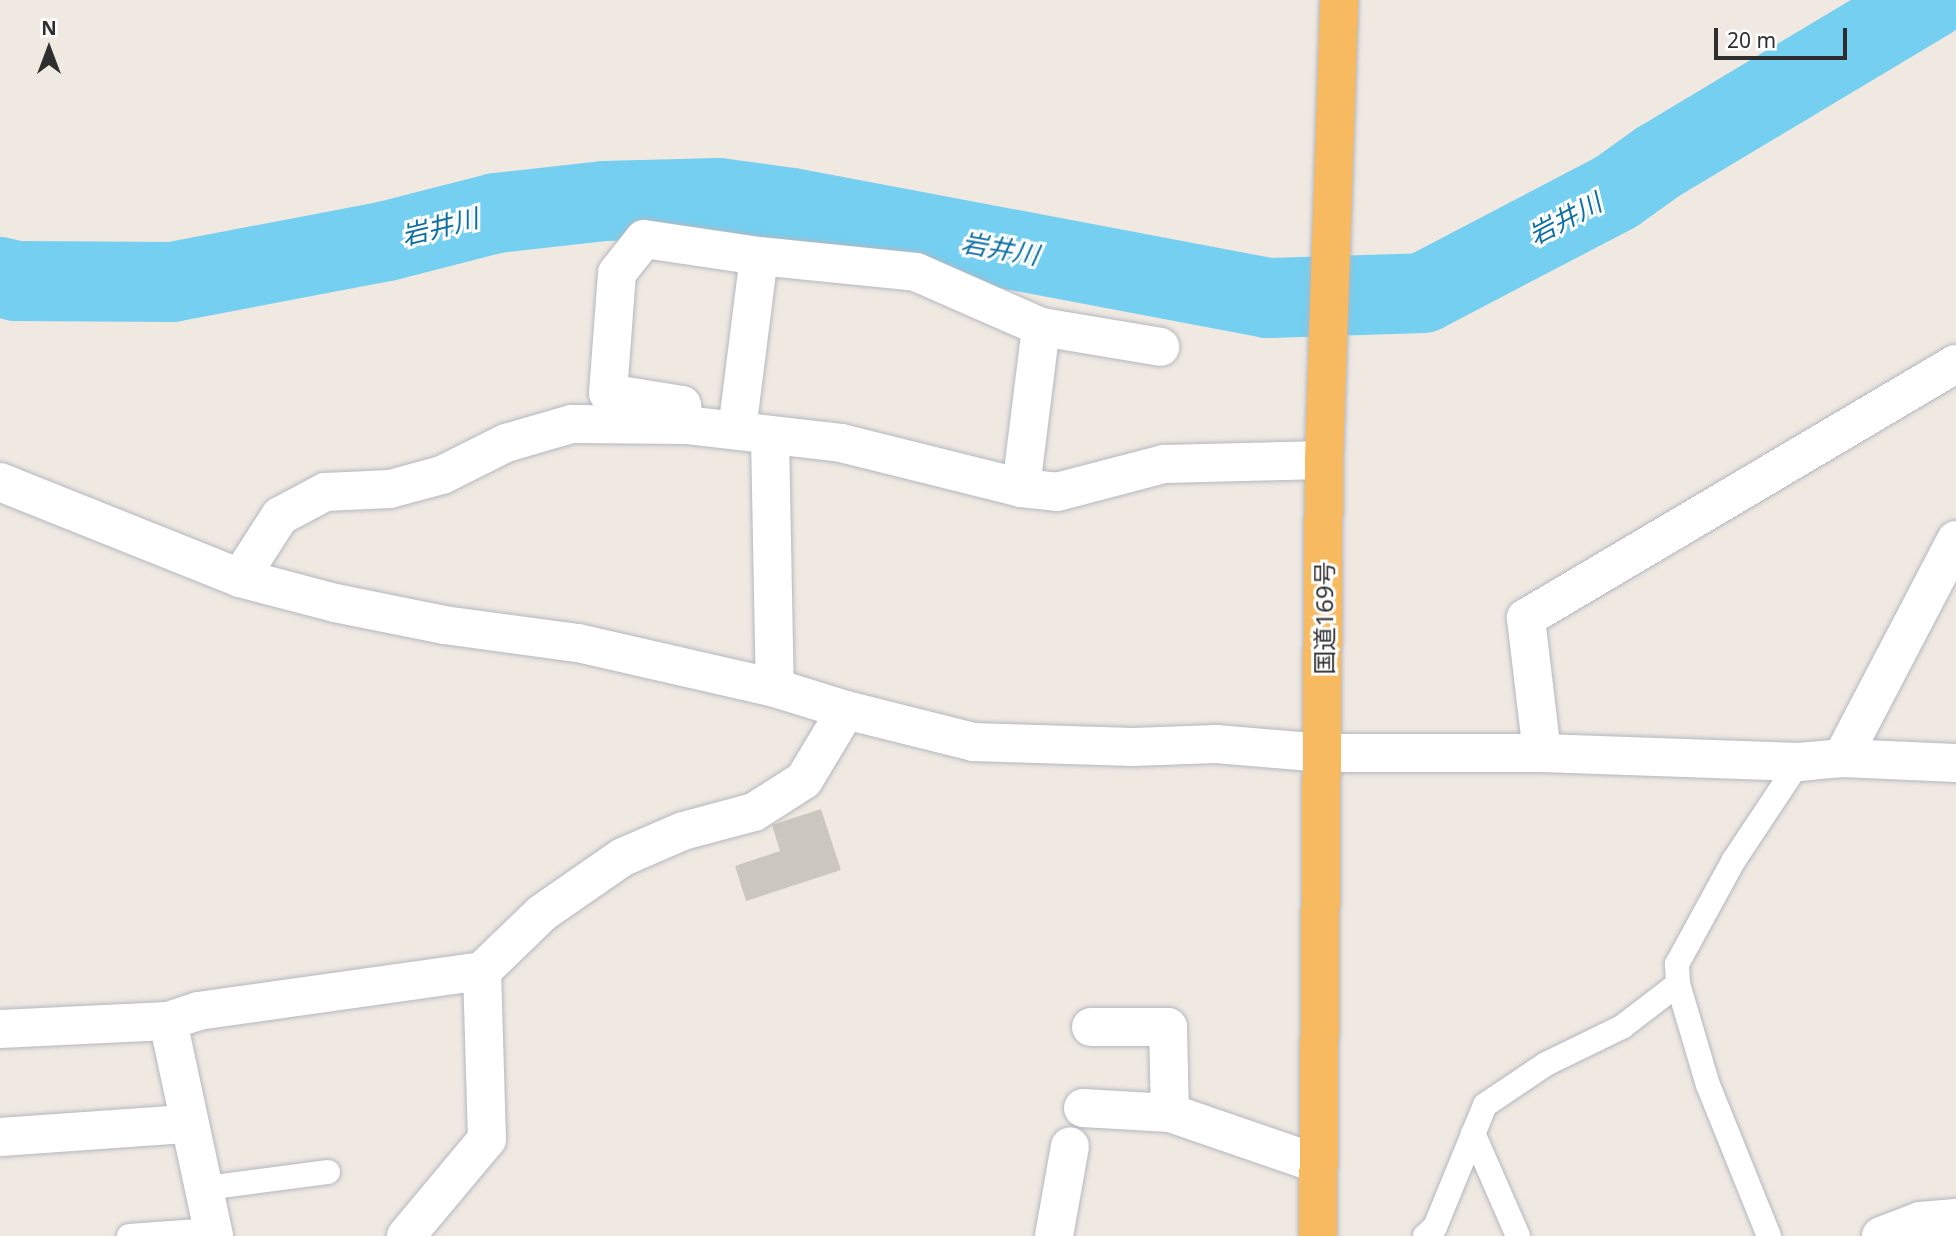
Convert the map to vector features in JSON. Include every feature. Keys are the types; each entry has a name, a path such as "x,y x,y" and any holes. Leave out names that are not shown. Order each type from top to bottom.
{"highway":[{"name":"国道169号","path":"1318,1236 1324,753 1324,460 1339,0"}],"street":[{"path":"686,425 682,405 608,393 617,273 644,239 759,256 916,272 1041,327 1160,346"},
{"path":"759,256 753,433 775,688"},
{"path":"1021,488 1041,327"},
{"path":"1542,753 1526,618 1956,364"},
{"path":"240,578 280,516 326,492 390,489 442,475 506,443 572,424 686,425 841,443 1021,488 1057,492 1164,464 1324,460"},
{"path":"0,482 240,578 335,603 444,625 578,643 775,688 846,710 973,742 1133,747 1216,744 1324,753 1542,753 1799,762 1842,758 1956,763"},
{"path":"1842,758 1956,540"},
{"path":"0,1029 168,1021 198,1012 482,971 542,913 623,857 683,831 754,812 804,780 846,710"},
{"path":"406,1236 487,1139 482,971"},
{"path":"168,1021 188,1124 206,1188 213,1233"},
{"path":"1091,1027 1168,1027 1170,1113"},
{"path":"1083,1108 1170,1113 1318,1164"},
{"path":"0,1137 188,1124"},
{"path":"1054,1236 1070,1146"},
{"path":"1881,1236 1920,1221 1956,1218"}],"lane":[{"path":"1769,1236 1708,1085 1678,984 1677,964 1728,872 1799,762"},
{"path":"1425,1236 1435,1227 1485,1105 1546,1064 1622,1027 1678,984"},
{"path":"1473,1133 1518,1236"},
{"path":"206,1188 328,1172"},
{"path":"129,1236 213,1233"}],"building":[{"path":"821,809 841,870 746,901 735,866 780,851 772,825"}],"waterway":[{"name":"岩井川","path":"0,277 16,281 172,282 387,241 496,213 604,201 718,198 792,208 1268,298 1423,293 1616,192 1658,162 1929,0"}]}
